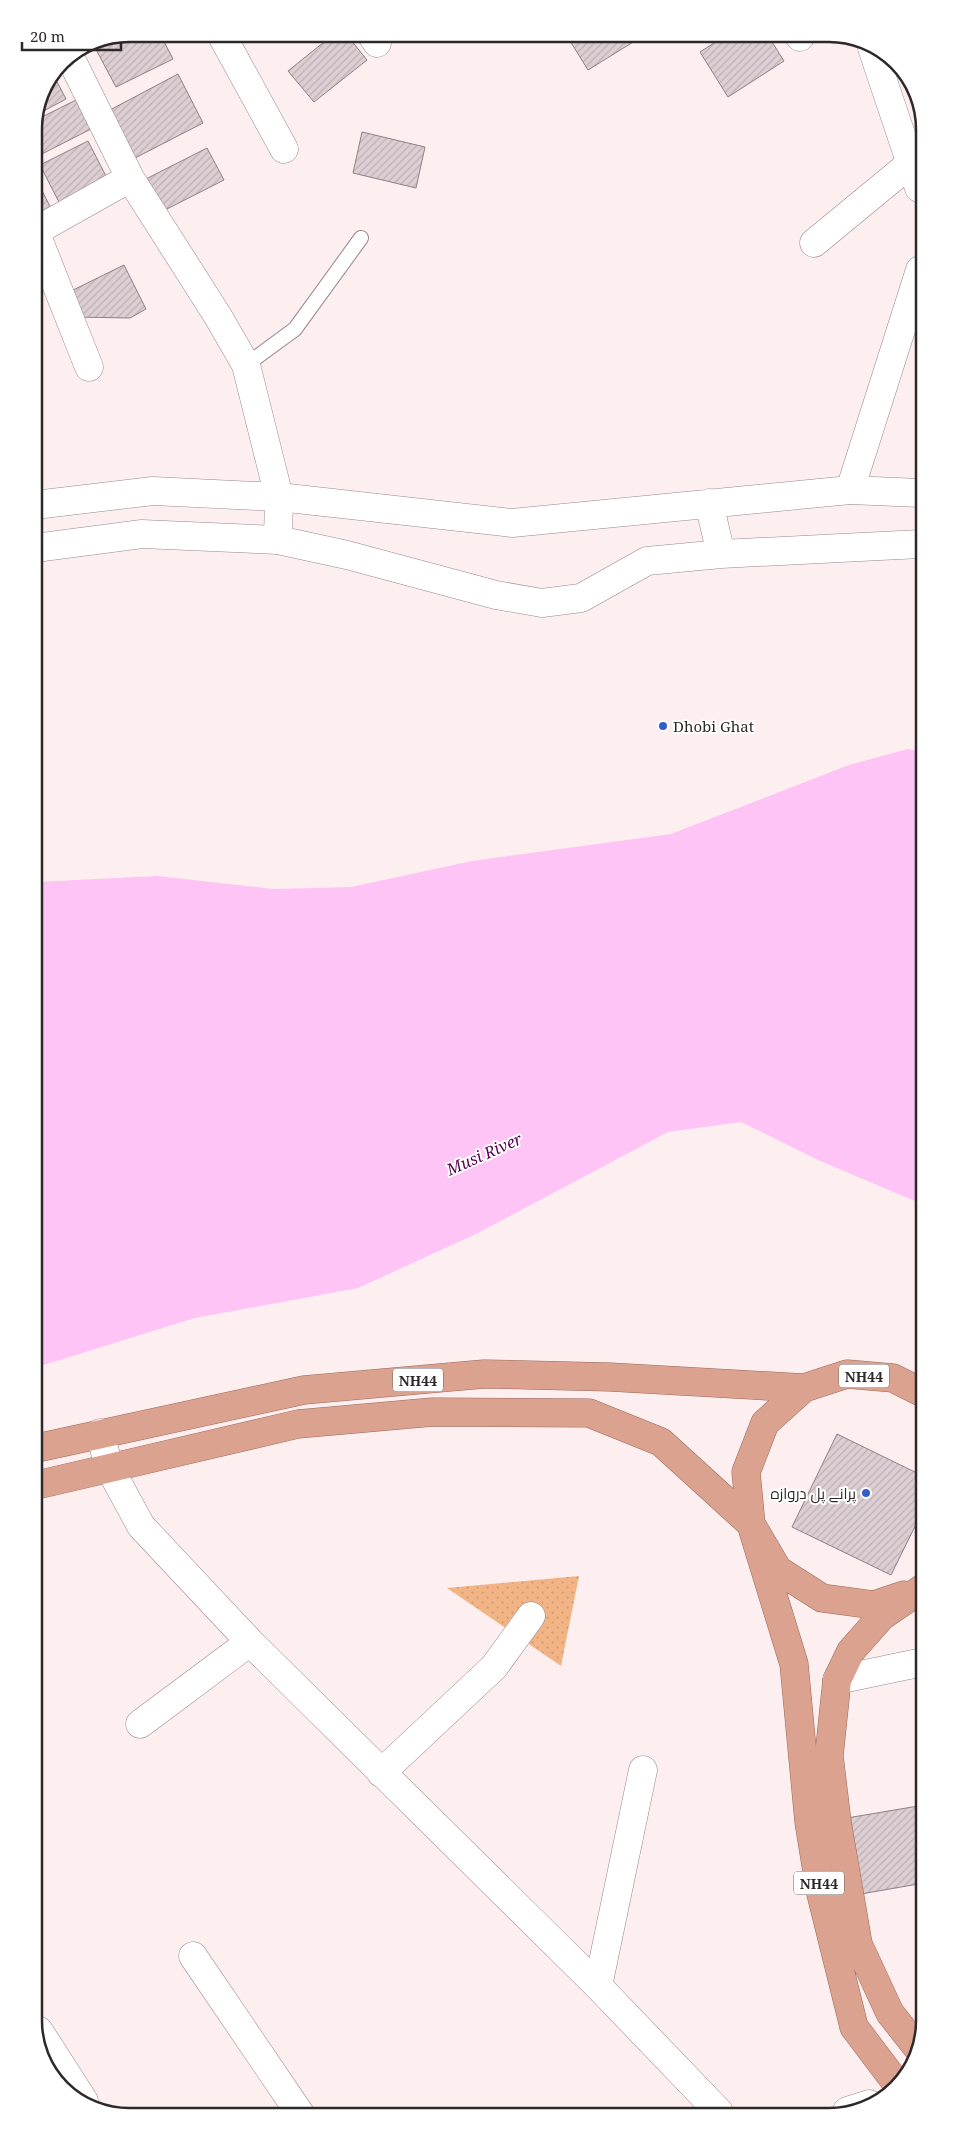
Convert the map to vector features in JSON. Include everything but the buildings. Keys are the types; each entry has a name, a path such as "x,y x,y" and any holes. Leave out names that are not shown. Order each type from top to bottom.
{"highway":[{"name":"NH44","path":"42,1447 304,1390 484,1374 610,1377 804,1388 847,1374 893,1378 916,1384"},
{"name":"NH44","path":"804,1388 765,1423 746,1472 751,1524 794,1664 809,1822 820,1890 847,2001 854,2027 893,2078"},
{"name":"NH44","path":"42,1484 298,1424 433,1412 589,1413 661,1442 751,1524 778,1570 822,1598 874,1605 916,1590"},
{"name":"NH44","path":"913,2042 890,2013 858,1944 837,1822 829,1756 837,1680 851,1652 882,1616 916,1593"}],"street":[{"path":"225,42 284,149"},
{"path":"814,243 915,175 875,56"},
{"path":"73,63 130,178 219,318 246,365 279,497 278,540"},
{"path":"43,227 130,178"},
{"path":"43,252 89,367"},
{"path":"850,490 916,283"},
{"path":"43,504 153,491 279,497 512,523 850,490 916,493"},
{"path":"709,504 721,554"},
{"path":"43,547 142,534 278,540 347,555 496,594 542,603 581,598 647,561 721,554 916,544"},
{"path":"100,1433 109,1467 141,1526 250,1642 598,1986 715,2108"},
{"path":"381,1773 494,1667 531,1616"},
{"path":"140,1724 250,1642"},
{"path":"837,1680 916,1663"},
{"path":"598,1986 644,1770"},
{"path":"193,1956 296,2107"},
{"path":"45,2041 76,2088"}],"lane":[{"path":"246,365 295,329 361,238"}],"shaded area":[{"path":"579,1576 561,1666 447,1588"}],"water":[{"name":"Musi River","path":"908,749 916,751 916,1201 818,1160 741,1122 668,1132 476,1234 358,1288 195,1318 42,1365 43,882 157,876 273,889 351,887 472,861 671,834 849,765"}],"place":[{"name":"Dhobi Ghat","path":"663,726"},
{"name":"پرانے پل دروازہ","path":"866,1493"}]}
